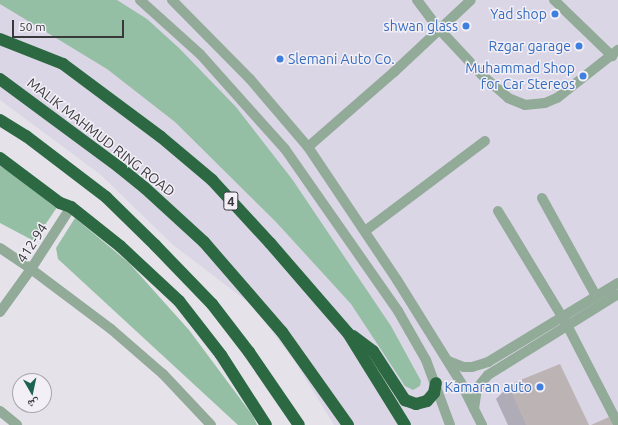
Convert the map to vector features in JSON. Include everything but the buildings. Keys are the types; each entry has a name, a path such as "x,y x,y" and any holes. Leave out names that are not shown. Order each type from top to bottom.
{"highway":[{"name":"4","path":"0,39 63,64 161,137 212,180 270,243 348,333 405,425"},
{"name":"MALIK MAHMUD RING ROAD","path":"0,79 125,171 204,242 282,332 348,425"},
{"path":"0,120 26,136 106,197 155,245 212,304 249,352 299,425"},
{"path":"0,158 60,203 71,207 120,246 179,301 221,355 266,425"},
{"path":"348,333 373,351 405,400 416,404 427,401 434,393 436,383"}],"street":[{"path":"140,0 200,54 285,149 398,311 426,360 436,383 450,425"},
{"path":"172,0 250,79 308,147 365,231 448,362 482,425"},
{"path":"417,0 439,29 503,94 514,101 525,105 545,104 557,98 615,53 554,0"},
{"path":"308,147 394,72 472,0"},
{"path":"365,231 485,141"},
{"path":"542,198 596,296"},
{"name":"412-94","path":"0,312 31,269 71,207"},
{"path":"498,211 565,321 618,424"},
{"path":"0,248 31,269 111,329 163,374 211,425"},
{"path":"474,409 476,394 479,386 488,375 565,321 596,296 618,282"},
{"path":"448,362 455,365 472,367 488,362 618,294"},
{"path":"0,411 17,425"}],"shaded area":[{"path":"0,0 618,0 618,425 334,425 297,365 253,306 172,244 101,175 0,100"}],"green space":[{"path":"0,0 117,0 147,19 179,48 236,107 292,179 391,326 421,381 420,386 413,390 405,386 351,304 276,222 175,122 107,69 0,4"},
{"path":"0,166 60,203 34,241 0,223"},
{"path":"75,218 129,263 189,330 253,416 257,425 238,425 58,259 56,248"}],"place":[{"name":"Yad shop","path":"555,14"},
{"name":"shwan glass","path":"466,26"},
{"name":"Rzgar garage","path":"579,46"},
{"name":"Slemani Auto Co.","path":"280,59"},
{"name":"Muhammad Shop for Car Stereos","path":"583,76"},
{"name":"Kamaran auto","path":"540,387"}]}
